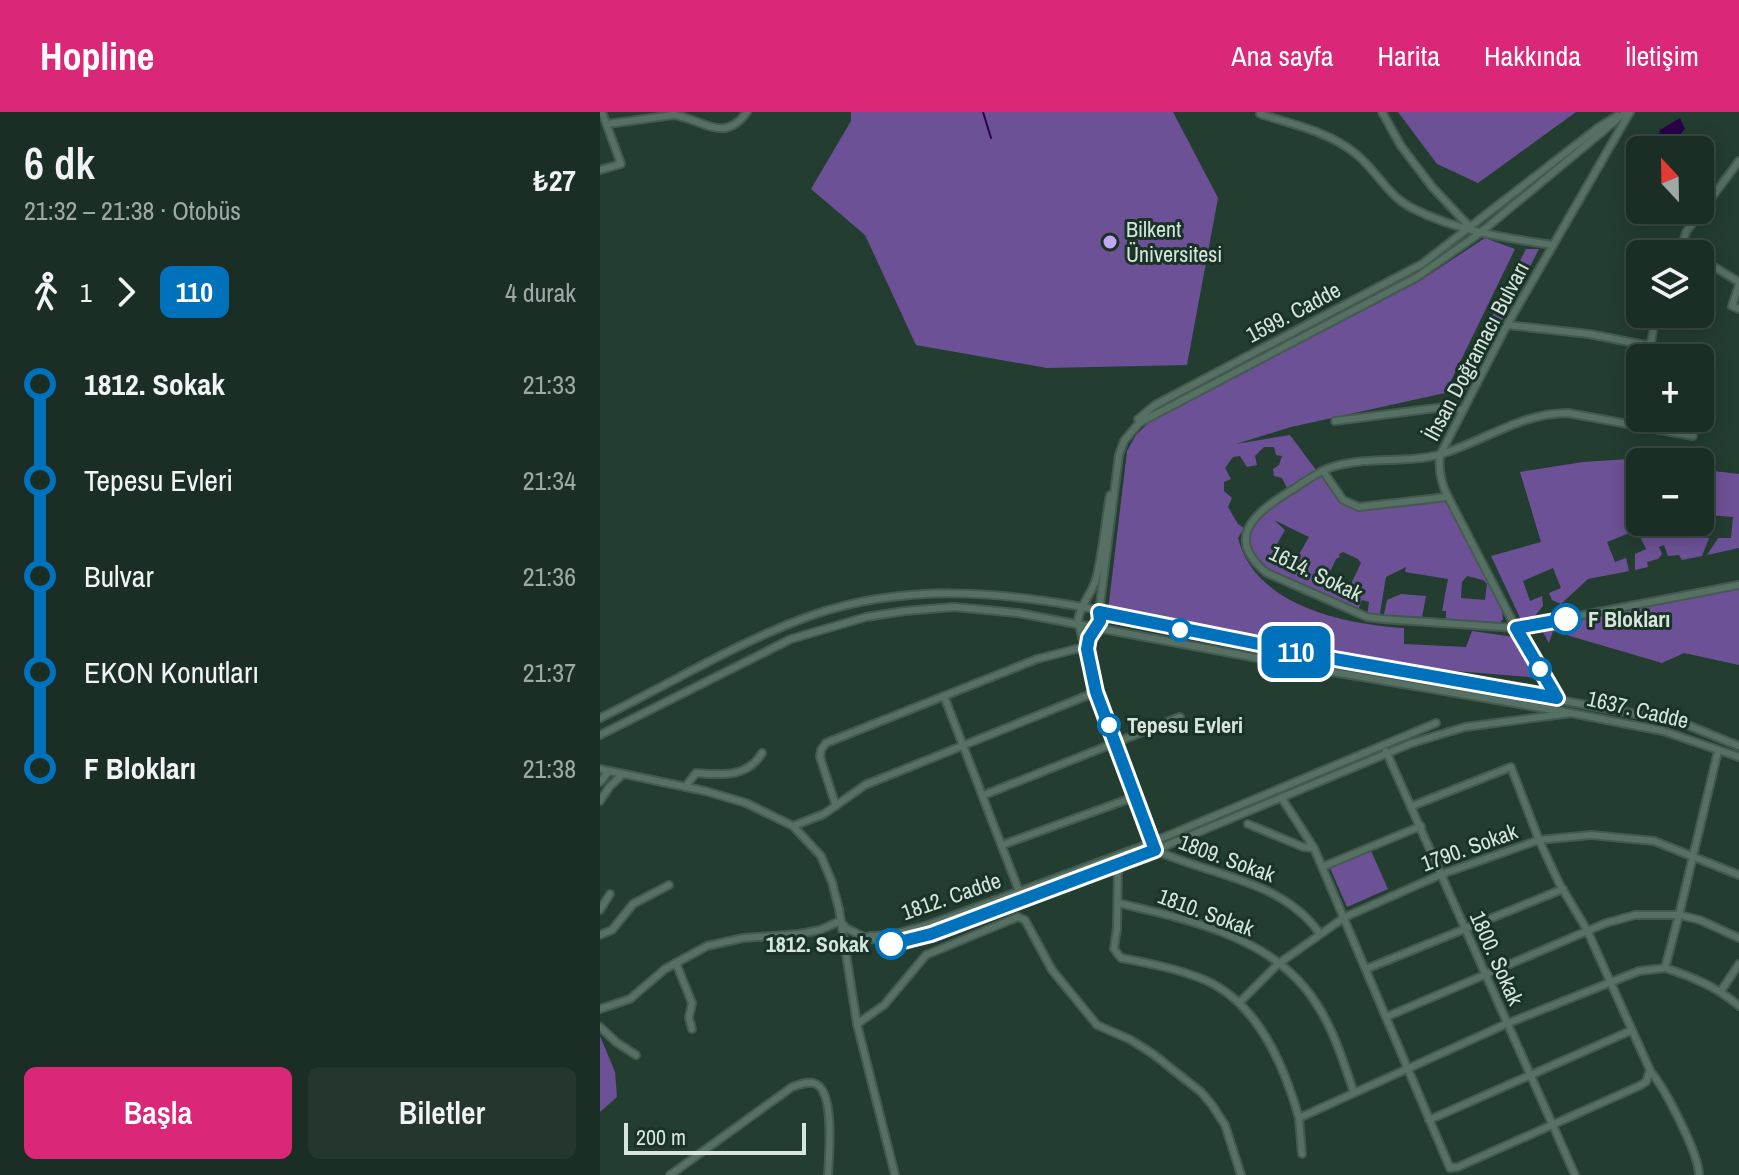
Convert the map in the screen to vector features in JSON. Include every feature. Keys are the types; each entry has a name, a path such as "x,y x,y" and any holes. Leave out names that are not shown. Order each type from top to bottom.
{"street":[{"path":"600,170 621,164 602,112"},
{"path":"608,124 673,115 715,129 734,125 747,112"},
{"path":"1382,112 1401,146 1433,188 1470,228"},
{"name":"1599. Cadde","path":"1079,624 1078,617 1096,580 1116,455 1121,438 1134,422 1155,405 1422,264 1599,127 1626,112"},
{"name":"1599. Cadde","path":"1087,649 1089,638 1100,621 1119,455 1124,441 1139,423 1417,277 1480,233 1626,112"},
{"name":"İhsan Doğramacı Bulvarı","path":"1557,698 1516,628 1448,497 1439,475 1440,455 1507,325 1626,112"},
{"path":"1260,114 1334,139 1354,152 1390,192 1411,208 1480,233 1553,245"},
{"path":"1683,240 1710,197 1739,161"},
{"path":"1714,267 1739,284 1732,306 1739,309"},
{"path":"1507,325 1589,334 1645,345 1651,343 1654,328"},
{"path":"1335,421 1452,406 1462,411"},
{"name":"1614. Sokak","path":"1516,628 1367,617 1267,573 1253,562 1247,549 1246,533 1252,518 1263,508 1333,466 1440,455 1527,418 1548,413 1568,413 1693,436"},
{"path":"1323,471 1343,500 1359,507 1448,497"},
{"path":"1516,628 1739,585"},
{"name":"1637. Cadde","path":"600,718 793,623 858,603 948,592 1002,594 1329,658 1557,698 1680,722 1739,746"},
{"path":"600,735 791,639 866,617 954,607 1018,613 1571,713"},
{"path":"1079,624 1096,692 1155,850"},
{"path":"836,806 820,757 824,745 1037,659 1087,649"},
{"path":"793,826 824,814 865,785 1096,692"},
{"path":"944,696 1019,891"},
{"name":"1637. Cadde","path":"1387,754 1438,733 1571,713 1663,731 1739,757"},
{"path":"984,795 1180,717"},
{"name":"1812. Cadde","path":"862,936 908,931 1019,891 1153,841 1436,723"},
{"name":"1800. Sokak","path":"1383,744 1575,1175"},
{"path":"1665,968 1695,856 1718,751"},
{"path":"685,787 696,773 740,773 757,762 762,753"},
{"name":"1812. Cadde","path":"862,936 891,944 911,940 1155,850 1387,754"},
{"path":"1412,806 1511,767 1539,840 1587,930 1630,1031 1685,1134 1699,1166 1699,1175"},
{"path":"600,769 746,803 793,826 821,856 832,882 857,1024 895,1175"},
{"path":"600,782 609,771"},
{"path":"600,801 623,774"},
{"path":"1002,845 1137,796"},
{"path":"1281,797 1314,848 1451,1172 1639,1086 1646,1082 1650,1070"},
{"path":"1248,824 1303,847 1314,848"},
{"path":"1322,867 1421,826"},
{"name":"1790. Sokak","path":"1240,1002 1278,964 1345,917 1442,874 1539,840 1591,835 1654,841 1739,875"},
{"name":"1809. Sokak","path":"1155,850 1179,861 1246,882 1293,903 1320,934"},
{"path":"1118,864 1114,949 1121,958 1206,981 1240,1002 1284,1070 1299,1118 1302,1154"},
{"path":"600,935 612,930 633,904 669,885"},
{"path":"1366,969 1563,889"},
{"path":"600,910 610,894"},
{"name":"1810. Sokak","path":"1118,903 1242,939 1278,964 1304,986 1320,1010 1338,1046 1354,1093"},
{"path":"1386,1017 1587,930 1635,915 1679,915 1700,920 1739,938"},
{"path":"857,1024 884,1005 926,955 1018,917 1025,920 1052,970 1097,1025 1153,1054 1201,1092 1225,1125 1241,1175"},
{"path":"840,921 846,928 862,936"},
{"path":"600,1009 630,999 665,969 707,946 743,938 799,934 820,930 840,921"},
{"path":"676,963 692,1003 689,1018 692,1029"},
{"path":"1721,991 1739,964"},
{"path":"1299,1118 1506,1024 1639,971 1665,968 1721,991 1739,1006"},
{"path":"600,1027 636,1055"},
{"path":"1429,1120 1630,1031"},
{"path":"670,1175 792,1087 807,1082 816,1083 824,1090 830,1120 828,1175"}],"shaded area":[{"path":"851,112 1173,112 1218,198 1187,365 1047,368 916,345 865,235 811,189 851,121"},
{"path":"1398,112 1576,112 1478,183 1437,164"},
{"path":"1680,118 1685,129 1679,136 1659,136 1660,130"},
{"path":"1485,238 1515,249 1445,393 1291,427 1236,444 1290,435 1316,470 1287,488 1282,478 1274,476 1273,469 1279,465 1282,456 1276,455 1274,447 1264,447 1255,456 1257,465 1247,467 1240,456 1233,457 1225,468 1231,479 1224,482 1224,491 1232,498 1228,507 1244,528 1238,538 1248,561 1263,580 1282,595 1330,616 1404,628 1404,644 1466,647 1472,631 1514,637 1543,681 1529,677 1406,667 1108,611 1127,451 1148,423 1418,282"},
{"path":"1526,249 1539,249 1461,400 1452,395"},
{"path":"1626,459 1626,534 1607,542 1615,562 1626,558 1629,571 1588,579 1561,604 1552,600 1549,593 1561,588 1553,568 1523,581 1530,601 1542,596 1543,606 1534,617 1522,622 1491,556 1541,542 1520,472"},
{"path":"1323,471 1343,500 1360,506 1447,501 1502,609 1503,619 1499,624 1462,623 1460,620 1446,619 1446,611 1442,611 1448,579 1405,572 1406,567 1386,577 1379,619 1367,617 1369,602 1362,600 1357,613 1278,574 1275,577 1253,562 1246,533 1252,518","holes":["1274,520 1309,537 1298,556 1277,544 1285,530","1343,552 1361,563 1351,584 1329,574","1467,576 1483,580 1487,584 1485,600 1461,598 1462,582"]},
{"path":"1714,471 1739,474 1739,548 1707,555 1718,538 1731,538 1733,517 1714,515"},
{"path":"1640,536 1709,538 1702,556 1682,560 1679,555 1668,556 1664,545 1659,547 1662,554 1658,559 1647,562 1648,567 1635,570 1635,554 1646,549"},
{"path":"1739,585 1739,665 1684,653 1662,663 1553,631 1549,643 1539,625"},
{"path":"1401,594 1426,596 1422,617 1383,619 1387,600"},
{"path":"1371,851 1388,889 1347,907 1330,868"},
{"path":"600,1036 615,1072 617,1097 600,1112"}],"waterway":[{"path":"983,112 991,138"}],"bus line":[{"name":"110","path":"891,944 931,934 1155,850 1096,692 1087,649 1089,638 1100,621 1099,612 1157,626 1557,698 1516,628 1566,619"}],"place":[{"name":"Bilkent Üniversitesi","path":"1110,242"},
{"name":"F Blokları","path":"1566,619"},
{"name":"Tepesu Evleri","path":"1109,725"},
{"name":"1812. Sokak","path":"891,944"}]}
